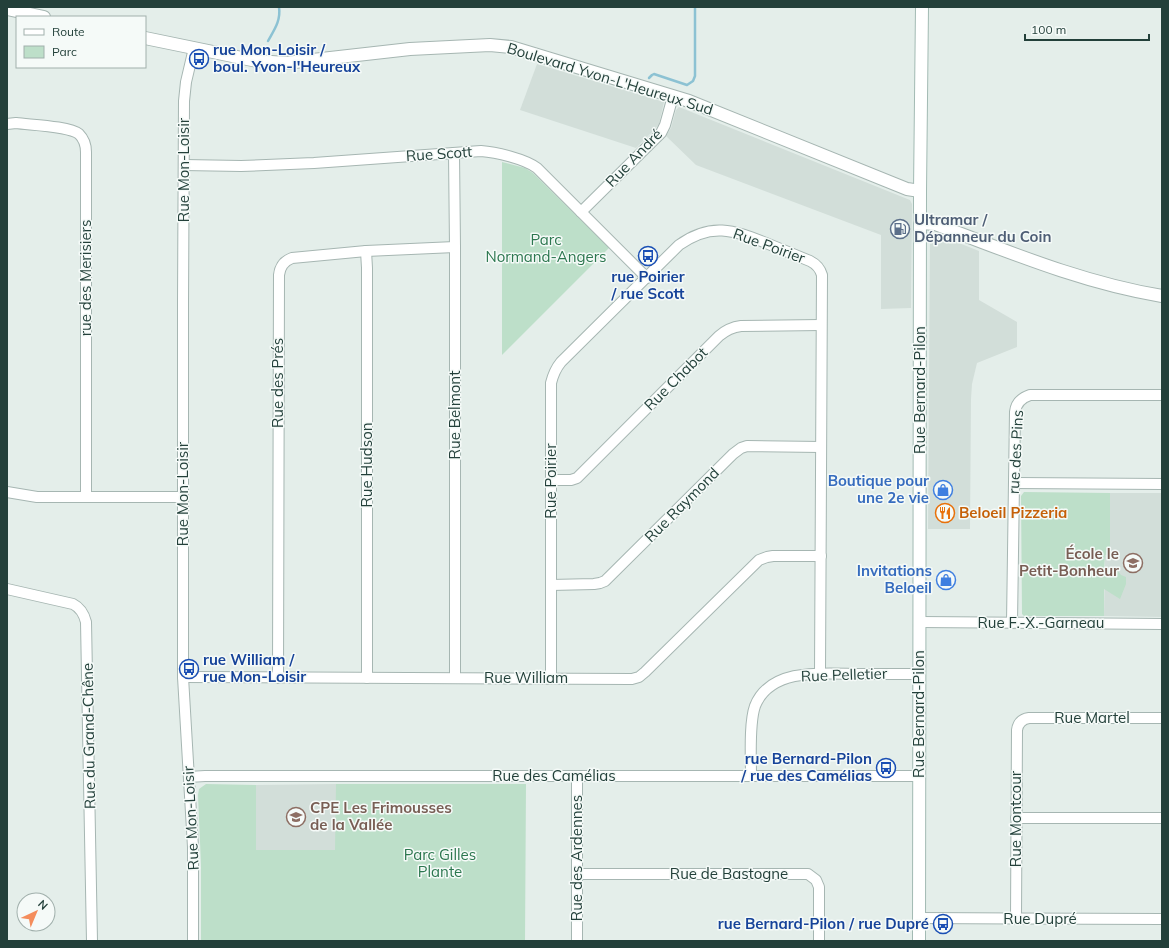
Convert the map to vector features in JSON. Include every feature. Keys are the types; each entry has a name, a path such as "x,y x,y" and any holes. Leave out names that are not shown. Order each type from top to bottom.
{"street":[{"name":"Rue Bernard-Pilon","path":"919,941 920,191 922,7"},
{"path":"7,9 39,16"},
{"name":"Boulevard Yvon-L'Heureux Sud","path":"146,38 257,61 278,63 410,49 501,45 517,48 689,101 907,189 920,191"},
{"name":"Rue Mon-Loisir","path":"194,48 184,96 183,497 183,677 193,847 194,941"},
{"name":"Rue André","path":"581,212 661,133 665,125 673,96"},
{"name":"rue des Merisiers","path":"7,124 16,123 71,130 79,134 85,144 86,497"},
{"name":"Rue Scott","path":"184,165 241,166 490,151 528,162 537,168 647,278"},
{"name":"Rue Belmont","path":"454,153 455,677"},
{"path":"921,223 935,224 1082,277 1162,296"},
{"name":"Rue Poirier","path":"551,678 551,383 554,372 561,362 679,245 698,234 719,230 746,235 810,260 817,266 822,275 820,673"},
{"name":"Rue des Prés","path":"278,678 279,272 281,267 284,262 292,258 455,247"},
{"name":"Rue Hudson","path":"366,252 367,678"},
{"name":"Rue Chabot","path":"552,480 571,480 577,478 719,336 729,329 737,326 748,325 821,325"},
{"name":"rue des Pins","path":"1012,623 1015,410 1018,402 1024,397 1035,395 1162,395"},
{"name":"Rue Raymond","path":"551,585 600,584 605,581 738,450 747,446 821,447"},
{"path":"1014,483 1162,484"},
{"path":"7,492 37,497 183,497"},
{"name":"Rue William","path":"183,677 455,677 629,679 639,676 645,672 759,560 770,556 821,556"},
{"name":"Rue du Grand-Chêne","path":"7,589 73,604 83,613 86,622 92,941"},
{"name":"Rue F.-X.-Garneau","path":"920,622 1162,624"},
{"name":"Rue Pelletier","path":"751,776 752,719 760,698 769,687 781,680 799,675 820,673 919,674"},
{"name":"Rue Martel","path":"1022,720 1029,718 1162,718"},
{"name":"Rue Montcour","path":"1016,919 1017,730 1022,720"},
{"name":"Rue des Ardennes","path":"577,776 577,941"},
{"name":"Rue des Camélias","path":"189,777 919,776"},
{"path":"1016,818 1162,818"},
{"name":"Rue de Bastogne","path":"578,874 808,874 816,880 819,887 819,941"},
{"name":"Rue Dupré","path":"919,918 1162,919"}],"shaded area":[{"path":"537,64 664,102 659,124 636,148 520,110"},
{"path":"679,107 910,200 912,204 911,308 881,309 881,235 696,165 666,136 671,128 676,110"},
{"path":"939,235 979,251 979,300 1017,322 1017,347 977,363 972,384 970,529 928,529 930,237"},
{"name":"École le Petit-Bonheur","path":"1110,493 1162,493 1162,617 1104,616 1105,554 1110,554"},
{"name":"CPE Les Frimousses de la Vallée","path":"336,784 336,850 256,850 256,785"}],"green space":[{"name":"Parc Normand-Angers","path":"502,162 525,168 533,173 609,248 502,355"},
{"path":"1024,492 1110,493 1110,555 1105,555 1104,572 1117,570 1121,575 1126,577 1126,584 1120,599 1104,589 1104,616 1024,616 1022,614 1021,496"},
{"name":"Parc Gilles Plante","path":"206,784 256,785 256,850 335,850 336,784 526,784 525,941 201,941 201,865 198,795 199,789"}],"waterway":[{"path":"268,41 278,21 279,7"},
{"path":"649,78 654,74 687,85 693,81 695,76 695,7"}],"place":[{"name":"rue Mon-Loisir / boul. Yvon-l'Heureux","path":"199,59"},
{"name":"Ultramar / Dépanneur du Coin","path":"900,229"},
{"name":"rue Poirier / rue Scott","path":"648,256"},
{"name":"Boutique pour une 2e vie","path":"943,490"},
{"name":"Beloeil Pizzeria","path":"945,513"},
{"name":"École le Petit-Bonheur","path":"1133,563"},
{"name":"Invitations Beloeil","path":"946,580"},
{"name":"rue William / rue Mon-Loisir","path":"189,669"},
{"name":"rue Bernard-Pilon / rue des Camélias","path":"886,768"},
{"name":"CPE Les Frimousses de la Vallée","path":"296,817"},
{"name":"rue Bernard-Pilon / rue Dupré","path":"943,924"}]}
